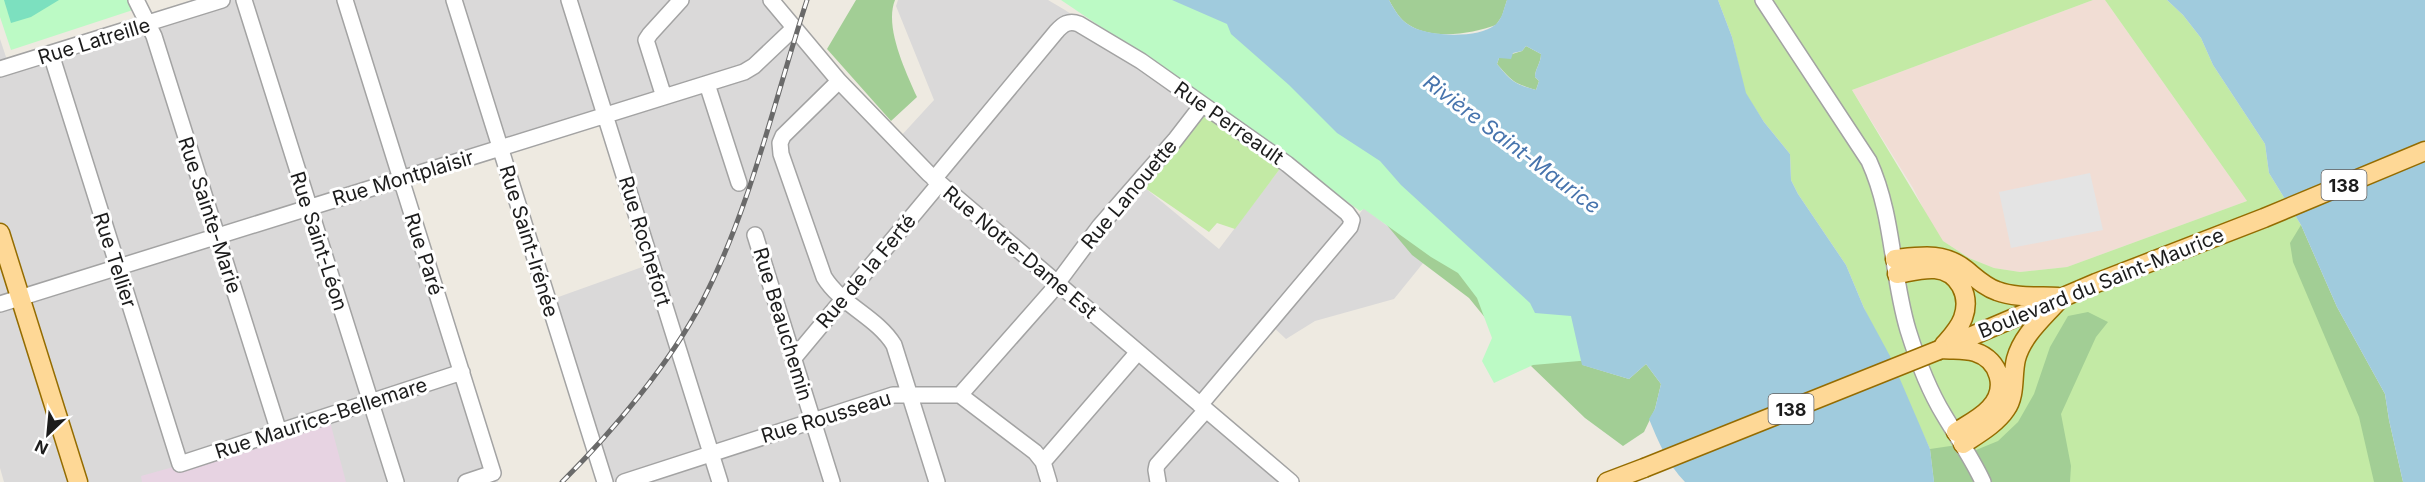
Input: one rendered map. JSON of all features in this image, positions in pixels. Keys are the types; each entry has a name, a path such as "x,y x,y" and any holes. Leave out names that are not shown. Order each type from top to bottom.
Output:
{"main road":[{"name":"Boulevard du Saint-Maurice","path":"1940,349 2425,151"},
{"path":"0,233 78,482"},
{"path":"1896,267 1924,256 1945,257 1962,266 1983,284 2000,292 2063,297"},
{"path":"1896,267 1935,269 1950,274 1961,285 1966,302 1964,317 1940,349"},
{"path":"1959,438 1996,421 2007,408 2012,395 2015,366 2020,347 2063,297"},
{"path":"1940,349 1978,353 1990,361 2000,378 1998,394 1992,407 1959,438"},
{"name":"138","path":"1607,482 1940,349"}],"street":[{"name":"Rue Sainte-Marie","path":"136,0 154,36 279,432"},
{"name":"Rue Latreille","path":"0,69 222,0"},
{"name":"Rue Saint-Léon","path":"244,0 396,482"},
{"name":"Rue Paré","path":"345,0 494,473 466,482"},
{"name":"Rue Saint-Irénée","path":"454,0 605,482"},
{"name":"Rue Rochefort","path":"569,0 720,482"},
{"path":"664,97 646,40 681,0"},
{"name":"Rue Notre-Dame Est","path":"771,0 839,81 936,181 1291,482"},
{"path":"1763,0 1869,161 1884,200 1905,321 1918,358 1940,408 1983,482"},
{"name":"Rue Perreault","path":"936,181 1056,32 1067,23 1079,24 1133,55 1298,172 1347,213 1352,220 1350,227 1203,407"},
{"name":"Rue Montplaisir","path":"0,304 707,84 752,68 793,29"},
{"name":"Rue Tellier","path":"51,54 180,464"},
{"path":"839,81 786,132 779,146 821,270 828,283 891,340 937,482"},
{"path":"707,84 738,183"},
{"name":"Rue Lanouette","path":"1056,284 1099,227 1175,140 1202,105"},
{"name":"Rue de la Ferté","path":"794,358 936,181"},
{"name":"Rue Beauchemin","path":"755,235 832,482"},
{"path":"1049,482 1043,462 1035,452 960,395 1056,284"},
{"path":"1043,462 1138,352"},
{"name":"Rue Maurice-Bellemare","path":"180,464 462,372"},
{"name":"Rue Rousseau","path":"624,482 893,395 960,395"},
{"path":"1158,482 1157,465 1203,407"}],"shaded area":[{"path":"221,0 771,0 839,81 929,174 1135,349 943,180 900,137 934,100 896,6 898,0 1048,0 1197,99 1133,178 1219,249 1282,166 1350,214 1196,402 1291,482 608,482 550,300 659,261 612,114 405,180 498,482 340,482 321,416 185,461 161,482 4,482 0,468 0,39 10,69"},
{"path":"2093,0 2105,0 2247,201 2067,267 2020,272 1994,268 1969,258 1943,241 1934,230 1913,188 1852,90"},
{"path":"2090,173 2103,230 2011,248 1999,192"},
{"path":"1364,208 1428,257 1394,299 1315,321 1286,339 1271,325"},
{"path":"329,418 346,482 142,482 141,476 281,437"}],"green space":[{"path":"0,0 137,0 139,8 11,50 0,17"},
{"path":"4,0 59,0 31,17 11,23"},
{"path":"856,0 895,0 892,11 894,36 917,97 891,121 827,49"},
{"path":"1061,0 1181,0 1228,19 1583,315 1591,360 1533,365 1494,383 1482,361 1492,338 1477,298 1458,273 1431,257 1364,209 1360,211 1206,98"},
{"path":"1389,0 1507,0 1502,16 1496,25 1464,33 1440,34 1418,30 1406,23"},
{"path":"1718,0 2093,0 1852,90 1943,241 1969,258 1994,268 2020,272 2067,267 2247,201 2105,0 2167,0 2183,15 2201,38 2213,65 2265,144 2269,173 2301,225 2403,482 1934,482 1930,449 1846,265 1798,194 1791,180 1790,154 1764,122 1745,93 1732,37"},
{"path":"1526,46 1541,54 1535,74 1539,81 1536,90 1514,81 1497,64 1499,58 1522,51"},
{"path":"1206,106 1282,166 1235,229 1217,223 1209,232 1142,186"},
{"path":"1365,199 1571,316 1583,365 1629,379 1646,364 1661,384 1655,409 1644,432 1623,446 1585,418 1500,336 1469,298 1412,255"},
{"path":"2301,225 2337,307 2385,394 2403,482 2374,482 2359,417 2293,262 2290,243"},
{"path":"2088,312 2108,322 2096,337 2061,414 2071,466 2070,482 1934,482 1930,449 1964,444 1976,450 1998,441 2018,422 2034,394 2050,347 2068,316"}],"water":[{"name":"Rivière Saint-Maurice","path":"1172,0 1389,0 1395,11 1409,25 1428,32 1452,35 1477,33 1495,25 1501,17 1507,0 1718,0 1732,37 1746,93 1764,122 1790,154 1791,180 1846,265 1864,308 1890,356 1930,449 1934,482 1685,482 1669,460 1649,419 1655,409 1661,384 1646,364 1629,379 1582,365 1571,316 1535,313 1530,303 1401,185 1380,161 1337,133 1289,85 1231,34 1227,24","holes":["1526,46 1541,54 1535,74 1539,81 1536,90 1514,81 1497,64 1499,58 1511,59 1513,53 1522,51"]},
{"path":"2167,0 2425,0 2425,482 2403,482 2385,394 2337,307 2301,225 2269,173 2265,144 2213,65 2201,38 2183,15"}],"railway":[{"path":"562,482 638,397 673,350 702,302 719,266 748,191 807,0"}]}
